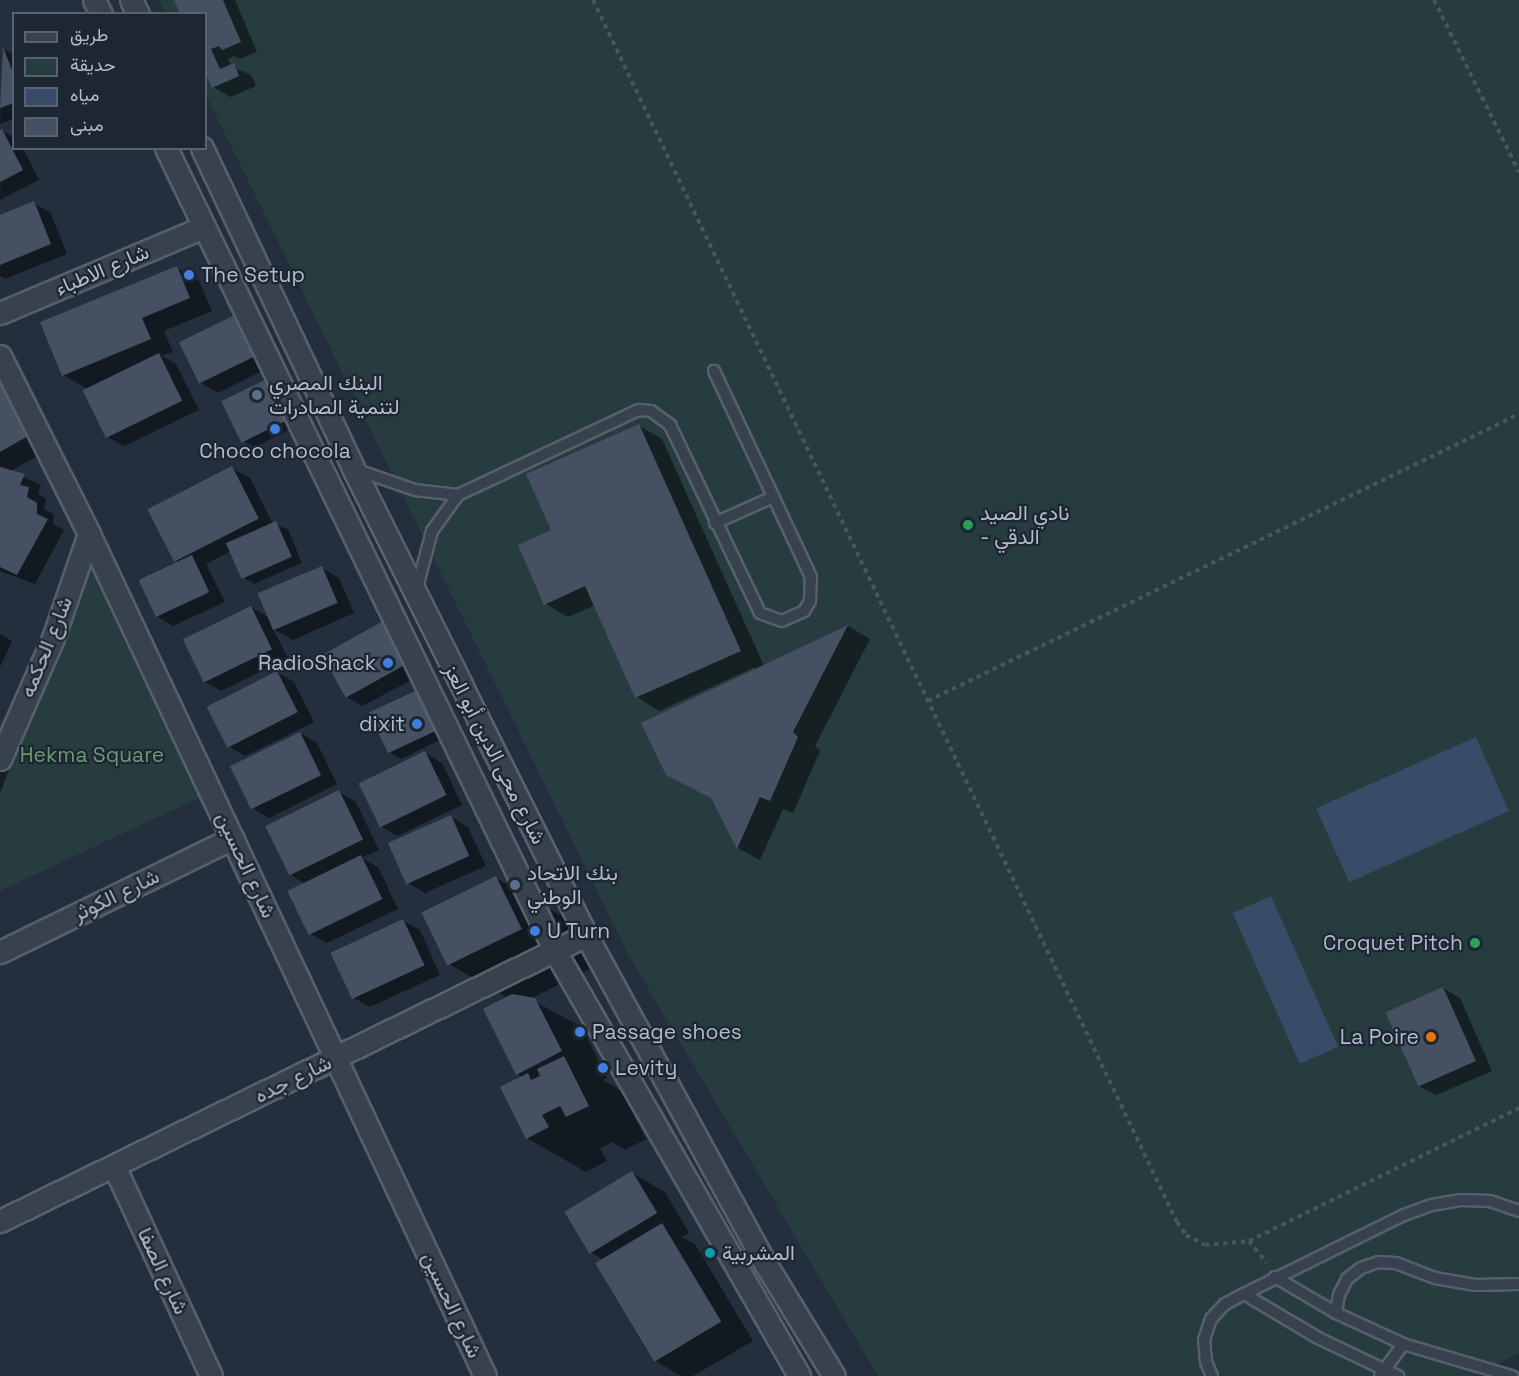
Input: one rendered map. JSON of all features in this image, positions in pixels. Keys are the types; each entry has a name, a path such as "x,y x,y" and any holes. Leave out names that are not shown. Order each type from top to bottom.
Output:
{"street":[{"name":"شارع محى الدين أبو العز","path":"167,150 555,951 799,1376"},
{"name":"شارع محى الدين أبو العز","path":"203,150 353,468 586,935 765,1263 834,1376"},
{"name":"شارع الاطباء","path":"0,313 204,226"},
{"name":"شارع الحسين","path":"0,356 89,534 338,1057 485,1376"},
{"name":"شارع الحكمه","path":"0,759 6,729 52,638 89,534"},
{"name":"شارع الكوثر","path":"0,952 233,838"},
{"name":"شارع جده","path":"0,1221 586,935"},
{"name":"شارع الصفا","path":"114,1166 211,1376"}],"lane":[{"path":"416,596 423,552 432,531 458,495 628,414 651,411 670,425 760,613 770,619 794,618 804,611 813,589 714,371"},
{"path":"353,468 393,485 458,495"},
{"path":"715,523 773,497"},
{"path":"1212,1376 1206,1362 1204,1340 1211,1319 1225,1304 1275,1277 1432,1205 1461,1200 1490,1201 1519,1211"},
{"path":"1336,1313 1339,1295 1347,1279 1361,1268 1378,1262 1396,1263 1435,1278 1475,1285 1519,1284"},
{"path":"1275,1277 1336,1313 1403,1344 1512,1376"},
{"path":"1244,1294 1382,1374 1398,1376"},
{"path":"1382,1374 1403,1344"}],"path":[{"path":"592,0 1177,1222 1186,1235 1205,1245 1249,1241 1519,1108"},
{"path":"1434,0 1519,172"},
{"path":"928,701 1519,414"},
{"path":"1249,1241 1275,1277"}],"green space":[{"name":"نادي الصيد - الدقي","path":"159,0 1519,0 1519,1353 1471,1376 878,1376 629,956 207,97 207,12 165,12"},
{"name":"Hekma Square","path":"76,530 205,795 0,891 0,760"}],"water":[{"path":"1476,737 1509,811 1349,882 1316,808"},
{"path":"1271,896 1338,1047 1300,1064 1233,913"}],"building":[{"path":"174,0 223,0 241,42 222,50 219,46 211,49 220,69 234,63 239,76 212,88 207,76 207,12 179,12"},
{"path":"3,47 12,70 12,104 0,108"},
{"path":"2,129 23,170 0,182 0,130"},
{"path":"34,201 51,244 0,265 0,215"},
{"path":"177,266 190,298 142,318 151,339 62,376 40,322"},
{"path":"241,312 261,353 199,384 179,342"},
{"path":"159,353 182,401 106,438 83,390"},
{"path":"267,379 287,420 241,443 221,401"},
{"path":"0,383 35,432 0,452"},
{"path":"639,424 741,651 635,698 585,586 544,605 518,545 551,530 526,474"},
{"path":"232,466 259,519 174,562 147,509"},
{"path":"0,467 25,474 20,485 29,487 27,497 37,503 37,514 48,519 17,575 0,567"},
{"path":"276,521 292,557 242,579 226,543"},
{"path":"192,555 209,592 156,617 139,580"},
{"path":"322,566 338,603 273,630 258,593"},
{"path":"251,606 272,649 204,682 183,639"},
{"path":"385,620 409,663 346,698 322,655"},
{"path":"848,625 793,732 798,737 770,801 760,797 737,849 711,798 666,775 641,723"},
{"path":"277,671 298,712 227,748 207,707"},
{"path":"417,690 436,731 388,753 369,712"},
{"path":"300,732 321,775 251,809 230,766"},
{"path":"425,751 446,795 380,827 358,783"},
{"path":"339,790 363,839 289,875 265,826"},
{"path":"451,815 469,856 406,884 388,843"},
{"path":"361,855 382,899 309,935 287,891"},
{"path":"496,876 522,929 447,965 421,912"},
{"path":"403,919 425,965 352,999 330,953"},
{"name":"La Poire","path":"1443,987 1476,1061 1418,1087 1385,1013"},
{"path":"512,994 535,998 562,1051 516,1075 483,1009"},
{"path":"564,1056 589,1106 566,1117 560,1106 542,1115 549,1127 526,1139 500,1087 528,1073 531,1080 540,1076 537,1069"},
{"path":"632,1171 657,1213 590,1254 564,1212"},
{"path":"662,1223 721,1322 654,1362 595,1263"}],"place":[{"name":"The Setup","path":"189,275"},
{"name":"البنك المصري لتنمية الصادرات","path":"257,395"},
{"name":"Choco chocola","path":"275,429"},
{"name":"نادي الصيد - الدقي","path":"968,525"},
{"name":"RadioShack","path":"388,663"},
{"name":"dixit","path":"417,724"},
{"name":"بنك الاتحاد الوطني","path":"515,885"},
{"name":"U Turn","path":"535,931"},
{"name":"Croquet Pitch","path":"1475,943"},
{"name":"Passage shoes","path":"580,1032"},
{"name":"La Poire","path":"1431,1037"},
{"name":"Levity","path":"603,1068"},
{"name":"المشربية","path":"710,1253"}]}
